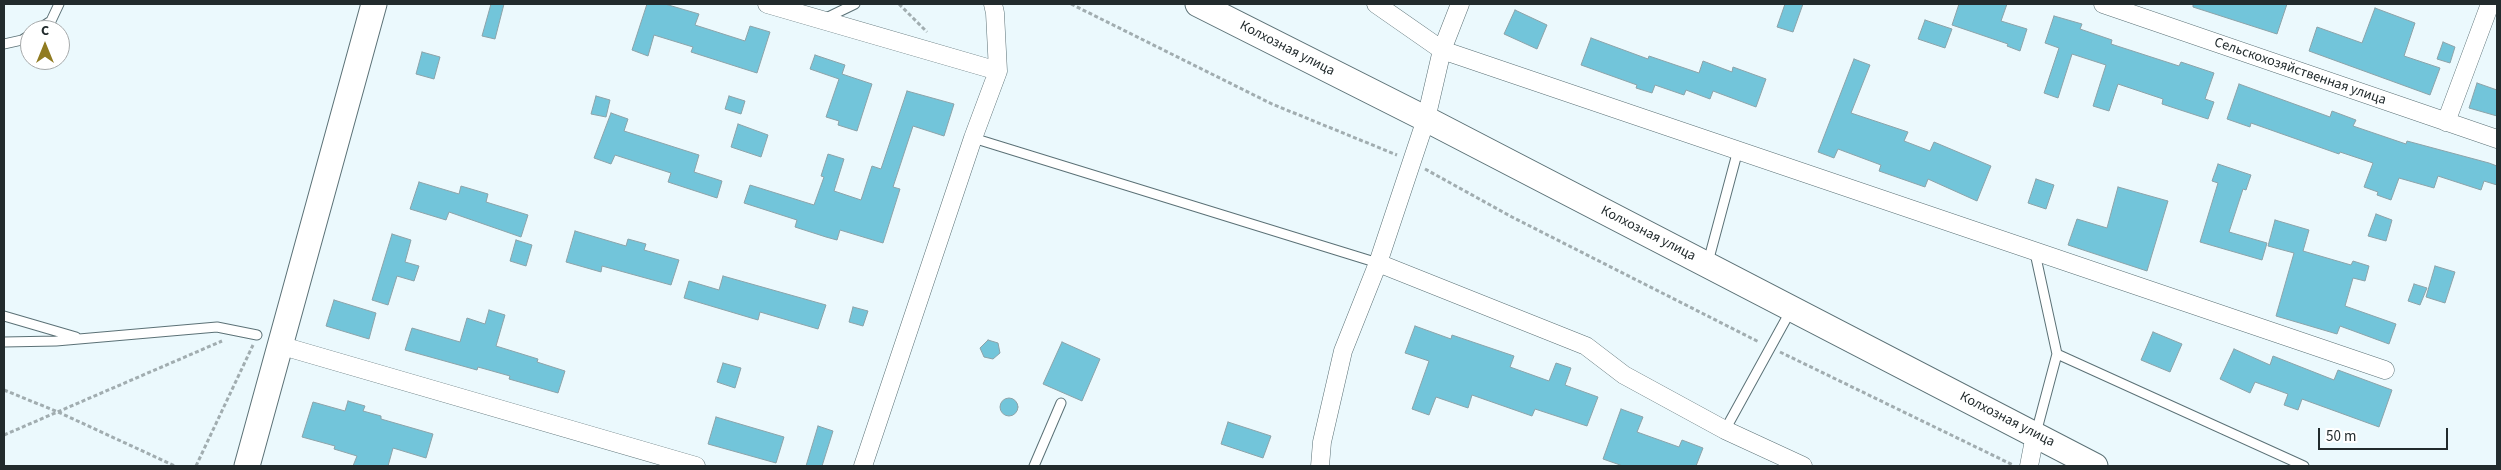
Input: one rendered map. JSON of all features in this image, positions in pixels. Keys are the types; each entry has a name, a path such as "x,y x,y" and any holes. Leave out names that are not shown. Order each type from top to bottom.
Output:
{"main road":[{"path":"247,466 268,340 374,4"},
{"name":"Колхозная улица","path":"1198,4 1426,119 2096,466"}],"street":[{"path":"767,4 998,71"},
{"path":"863,466 973,138 998,71 995,13 992,4"},
{"path":"1376,4 1442,50 2035,253 2385,370"},
{"path":"1320,466 1322,442 1343,351 1378,263 1426,119 1442,50 1460,4"},
{"name":"Сельскохозяйственная улица","path":"2103,4 2497,139"},
{"path":"2446,122 2490,4"},
{"path":"1378,263 1586,346 1624,375 1725,430 1803,466"},
{"path":"268,340 696,466"},
{"path":"2030,466 2036,435"}],"lane":[{"path":"52,20 59,4"},
{"path":"822,20 855,4"},
{"path":"4,44 20,40"},
{"path":"973,138 1378,263"},
{"path":"1707,265 1738,150"},
{"path":"2035,253 2057,354 2036,435"},
{"path":"1725,430 1792,309"},
{"path":"4,316 81,339"},
{"path":"4,342 81,339 217,327 246,331 268,340"},
{"path":"2057,354 2304,466"},
{"path":"1034,466 1061,402"}],"path":[{"path":"1071,4 1272,104 1412,161 1512,217 1771,347 2016,466"},
{"path":"4,435 246,331"},
{"path":"196,466 268,340"},
{"path":"4,390 58,412 175,466"}],"building":[{"path":"491,4 504,4 495,39 482,36"},
{"path":"647,4 665,4 699,14 695,25 745,41 750,26 770,32 757,73 691,52 693,47 654,35 648,56 632,50"},
{"path":"1785,4 1803,4 1793,32 1777,27"},
{"path":"1959,4 2007,4 2001,21 2027,29 2020,51 2007,46 2008,44 1952,25"},
{"path":"2193,4 2287,4 2277,34 2193,7"},
{"path":"2375,8 2415,23 2404,56 2440,68 2430,95 2309,51 2317,27 2362,43"},
{"path":"1515,10 1547,25 1537,49 1504,34"},
{"path":"2054,16 2082,24 2080,29 2112,40 2111,44 2179,66 2181,62 2214,73 2205,99 2214,102 2208,119 2162,104 2163,99 2118,84 2109,111 2093,106 2106,65 2072,54 2058,98 2044,93 2059,48 2045,43"},
{"path":"1925,20 1952,29 1945,48 1918,39"},
{"path":"1591,38 1648,59 1649,56 1699,73 1703,61 1732,72 1733,67 1766,79 1756,107 1713,91 1710,99 1686,90 1684,95 1655,85 1652,93 1636,88 1637,85 1581,65"},
{"path":"2443,42 2455,47 2450,63 2437,59"},
{"path":"422,52 440,57 434,79 416,74"},
{"path":"815,55 845,65 842,74 872,84 857,131 838,125 839,121 826,117 839,79 810,69"},
{"path":"1854,59 1870,65 1851,113 1908,132 1904,141 1930,151 1934,142 1991,166 1977,201 1928,179 1925,187 1879,171 1881,165 1838,149 1834,158 1818,152"},
{"path":"2477,83 2497,90 2497,116 2469,108"},
{"path":"2239,84 2330,117 2332,111 2356,120 2353,126 2406,144 2407,141 2497,166 2497,185 2484,181 2481,190 2438,176 2434,188 2399,178 2391,200 2377,195 2378,192 2364,187 2373,163 2340,152 2339,154 2251,123 2250,127 2227,119"},
{"path":"907,91 954,104 944,136 913,126 893,187 900,189 883,243 840,230 837,240 826,237 795,227 797,220 744,203 750,185 814,205 824,177 821,176 828,154 844,159 834,191 861,200 872,166 881,169"},
{"path":"596,96 610,100 606,117 591,114"},
{"path":"729,96 745,101 741,114 725,109"},
{"path":"611,113 628,119 624,131 699,155 694,172 722,181 717,198 668,182 671,173 615,155 611,164 594,158"},
{"path":"738,124 768,135 761,157 731,147"},
{"path":"2218,164 2251,175 2246,190 2243,189 2229,232 2267,243 2262,260 2200,242 2218,183 2212,181"},
{"path":"2036,179 2054,185 2046,209 2028,203"},
{"path":"419,182 459,194 461,186 488,194 486,202 528,215 521,237 449,212 446,220 410,209"},
{"path":"2118,187 2168,201 2147,271 2068,245 2077,219 2107,228"},
{"path":"2376,214 2392,220 2386,241 2368,236"},
{"path":"2275,220 2309,230 2303,251 2351,265 2353,261 2369,266 2365,281 2353,278 2345,306 2396,324 2389,344 2340,326 2337,334 2276,316 2294,253 2268,246"},
{"path":"575,231 626,246 628,239 646,244 644,250 679,260 671,285 602,266 601,272 566,262"},
{"path":"392,234 411,240 405,262 419,266 414,281 397,276 388,305 372,300"},
{"path":"516,240 532,245 526,266 510,261"},
{"path":"2435,266 2455,272 2445,303 2426,297"},
{"path":"723,276 826,305 818,329 760,312 758,320 684,298 689,281 719,290"},
{"path":"2414,284 2427,288 2420,305 2408,301"},
{"path":"334,300 376,313 369,339 326,326"},
{"path":"853,307 868,311 863,326 849,322"},
{"path":"489,310 505,315 496,346 538,359 537,362 565,371 558,393 509,379 510,376 478,367 477,370 405,350 412,328 460,342 467,318 485,324"},
{"path":"1415,326 1451,339 1452,335 1514,356 1510,367 1549,381 1556,363 1571,368 1565,385 1598,397 1587,426 1535,409 1532,416 1472,395 1468,408 1436,397 1429,415 1412,409 1429,361 1405,353"},
{"path":"2153,332 2182,344 2170,372 2141,360"},
{"path":"988,340 998,343 1000,353 993,359 984,357 980,348"},
{"path":"1062,342 1100,359 1082,401 1043,384"},
{"path":"2234,349 2270,365 2273,356 2334,380 2338,370 2392,390 2379,427 2302,399 2298,410 2284,405 2288,394 2255,382 2250,393 2220,379"},
{"path":"723,363 741,368 735,388 717,382"},
{"path":"1009,398 1015,401 1018,407 1015,413 1009,416 1003,413 1000,407 1003,401"},
{"path":"348,401 365,406 363,411 381,416 381,419 433,434 426,458 393,448 388,466 353,466 357,456 334,449 335,446 302,437 313,402 345,411"},
{"path":"1621,409 1643,417 1637,432 1679,447 1682,440 1703,448 1696,466 1623,466 1603,459"},
{"path":"716,417 784,437 776,463 708,444"},
{"path":"1228,422 1271,436 1263,458 1221,444"},
{"path":"818,426 833,431 822,466 806,466"}]}
